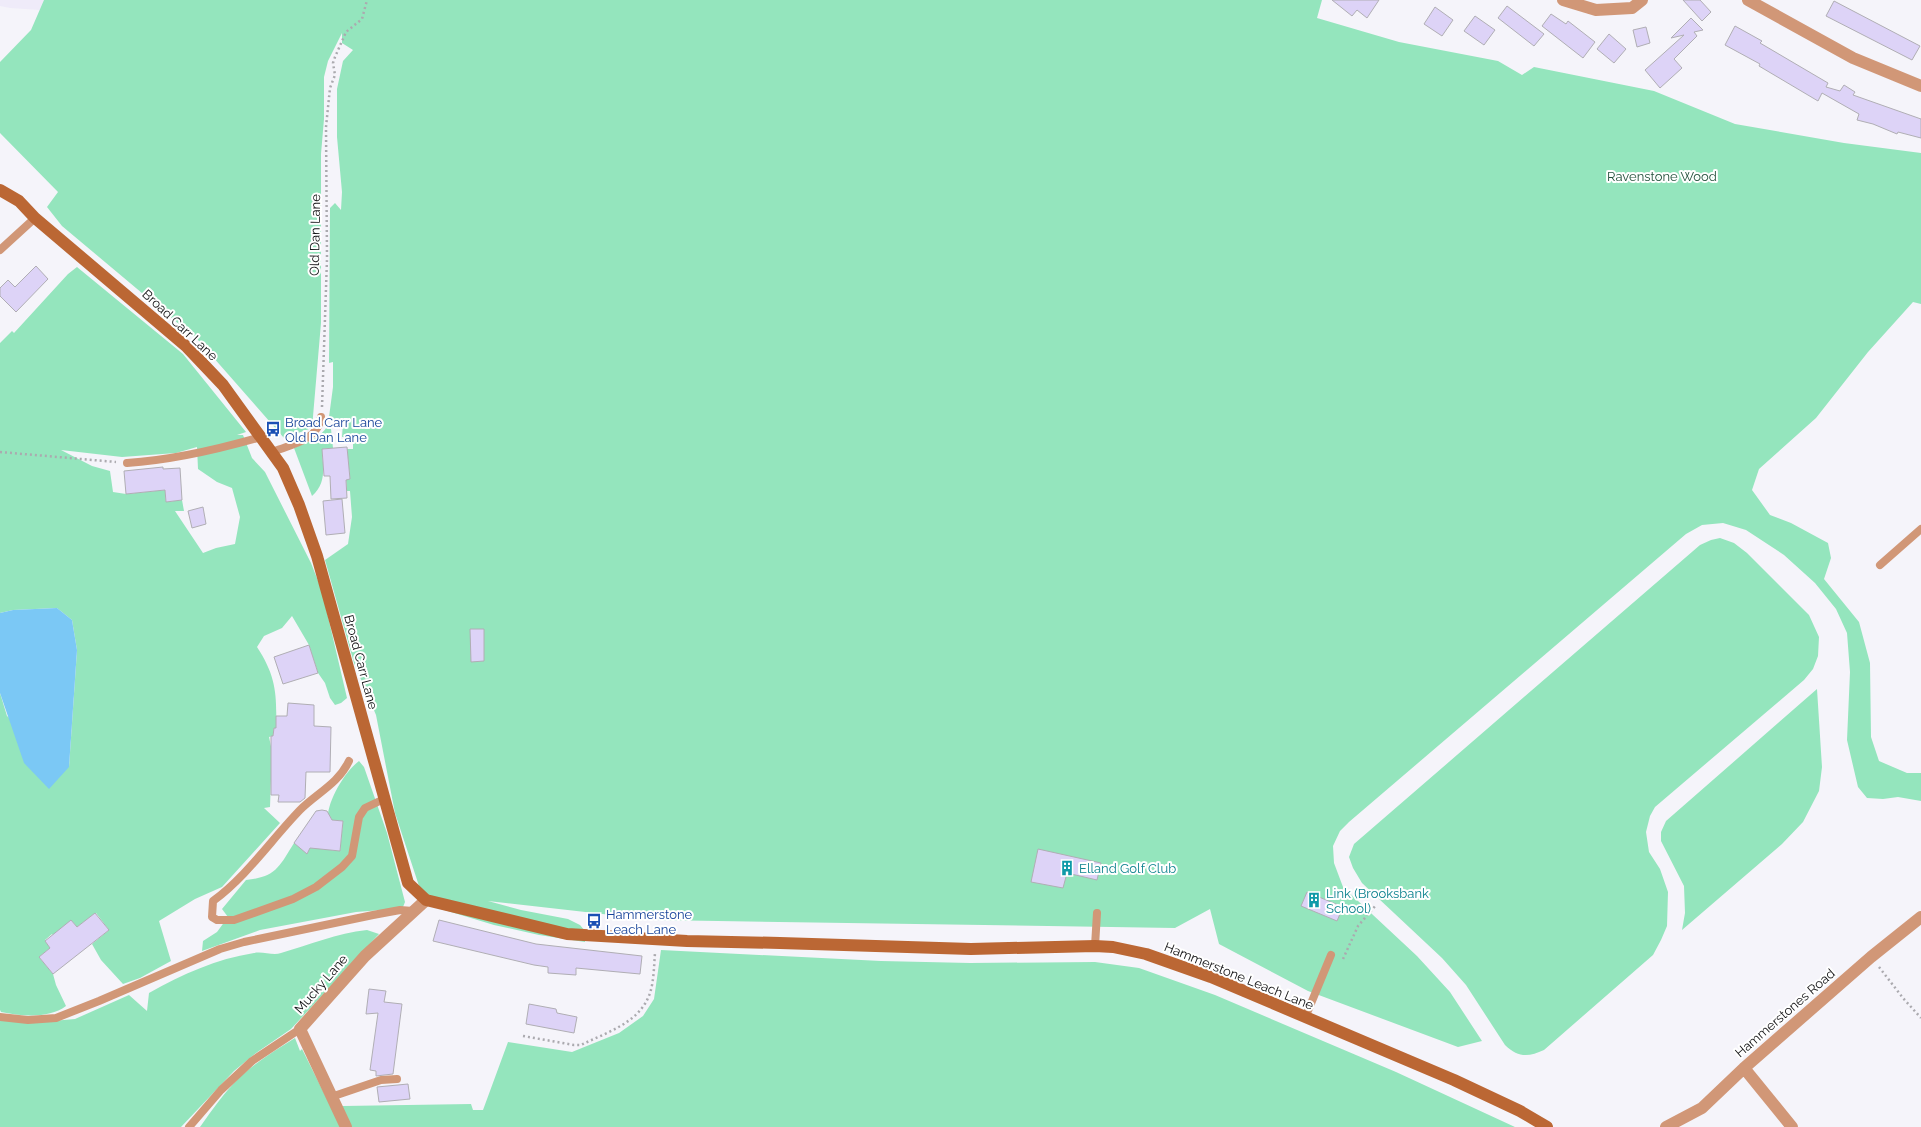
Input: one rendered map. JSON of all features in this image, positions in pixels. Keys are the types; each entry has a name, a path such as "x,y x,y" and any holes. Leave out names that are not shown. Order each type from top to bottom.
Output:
{"street":[{"path":"1563,0 1596,10 1632,8 1642,0"},
{"path":"1748,0 1853,58 1921,85"},
{"name":"Broad Carr Lane","path":"0,190 19,200 35,218 187,347 223,385 283,468 292,486 317,556 408,883 426,900 567,934 656,940 780,943"},
{"name":"Mucky Lane","path":"346,1127 300,1029 364,956 426,900"},
{"name":"Hammerstones Road","path":"1666,1127 1702,1108 1744,1068 1871,957 1921,917"},
{"name":"Hammerstone Leach Lane","path":"780,943 971,949 1095,946 1113,947 1162,959 1211,977 1454,1080 1520,1111 1547,1127"},
{"path":"1744,1068 1792,1127"}],"lane":[{"path":"0,250 35,218"},
{"path":"272,452 310,436 318,429 321,417"},
{"path":"127,463 162,461 223,448 261,437"},
{"path":"1880,565 1921,529"},
{"path":"349,761 335,782 301,810 251,865 222,895 213,902 212,917 217,920 234,920 293,899 316,887 342,867 352,856 358,817 365,808 384,799"},
{"path":"0,1017 28,1020 56,1018 220,949 244,942 400,910 413,911"},
{"path":"1095,946 1097,913"},
{"path":"1305,1018 1330,955"},
{"path":"189,1127 221,1090 252,1061 300,1029"},
{"path":"331,1097 381,1080 397,1079"}],"path":[{"name":"Old Dan Lane","path":"321,417 327,260 326,127 330,88 335,75 333,63 335,57 346,32 362,19 367,0"},
{"path":"0,452 127,463"},
{"path":"1342,960 1358,926 1376,905"},
{"path":"522,1036 581,1045 621,1027 648,999 651,991 656,940"},
{"path":"1871,957 1903,998 1921,1018"}],"shaded area":[{"path":"0,0 46,0 40,10 0,6"}],"green space":[{"name":"Elland Golf Club","path":"44,0 1322,0 1317,18 1399,42 1498,61 1522,75 1534,67 1654,91 1735,124 1844,143 1921,153 1921,304 1913,302 1868,352 1816,418 1759,469 1752,490 1770,515 1791,523 1828,543 1831,558 1824,579 1859,622 1870,663 1871,737 1879,761 1907,773 1921,773 1921,801 1898,797 1883,799 1867,798 1858,787 1847,740 1850,672 1847,633 1836,609 1815,583 1784,555 1746,530 1723,523 1702,525 1686,534 1349,822 1340,831 1333,846 1334,863 1343,887 1417,956 1450,992 1482,1041 1458,1047 1308,991 1219,944 1210,909 1175,928 656,920 488,901 521,910 568,919 580,925 585,931 585,942 539,935 494,925 441,909 421,892 395,813 376,715 354,663 325,560 348,544 352,517 350,491 347,491 346,480 350,479 347,449 353,449 353,436 342,437 343,422 329,417 333,387 333,362 329,363 330,208 335,203 341,210 342,192 337,137 337,89 343,61 353,50 342,43 342,33 328,61 324,77 324,119 321,154 321,323 312,428 284,438 198,340 62,226 47,207 58,192 0,133 0,62 31,30"},
{"path":"77,267 183,354 246,432 237,435 243,435 252,458 265,472 311,563 322,591 347,698 341,703 335,705 330,698 325,683 318,673 309,645 292,616 282,628 264,636 257,647 272,676 275,695 276,728 274,728 273,736 269,737 272,751 270,807 264,808 280,823 222,887 195,899 159,921 171,961 140,978 123,984 101,960 92,944 109,930 96,913 77,927 71,920 60,944 52,934 45,940 50,948 39,957 53,974 56,985 66,1006 43,1015 17,1015 1,1012 0,1010 0,693 7,716 69,767 77,650 72,620 57,608 13,610 0,613 0,343 12,331 14,333 68,274","holes":["197,447 198,469 217,482 232,488 240,517 235,544 216,548 203,553 175,511 184,511 182,500 166,502 165,490 126,494 113,492 110,471 92,466 61,450 122,457 176,453"]},
{"path":"328,425 331,429 333,448 322,449 322,480 317,491 312,496 294,448 309,442 318,436"},
{"path":"1720,538 1734,543 1747,553 1809,615 1819,637 1818,656 1813,669 1804,680 1655,807 1650,816 1646,832 1649,852 1660,869 1668,892 1667,926 1653,955 1544,1050 1528,1055 1519,1054 1505,1045 1466,985 1442,958 1362,883 1353,868 1349,857 1354,844 1700,545"},
{"path":"1817,689 1822,767 1819,791 1803,822 1782,844 1682,930 1685,913 1684,886 1661,841 1661,832 1666,821"},
{"path":"359,761 364,767 387,833 405,902 403,907 356,912 260,930 202,951 203,941 217,932 228,917 222,909 246,880 256,879 276,869 294,843 307,853 314,838 323,849 340,851 343,821 328,820 328,813 333,796 348,772"},
{"path":"367,930 379,934 291,1029 256,1053 234,1071 181,1127 0,1127 0,1020 30,1023 75,1019 129,995 147,1011 149,993 213,963 254,953 278,954 334,936"},
{"path":"661,950 881,961 970,963 1095,962 1139,968 1215,995 1396,1072 1515,1127 350,1127 341,1108 343,1106 471,1104 473,1110 483,1110 508,1042 572,1052 619,1033 643,1016 654,999"},
{"path":"295,1038 300,1051 302,1049 341,1127 200,1127 223,1096 239,1078 259,1061"}],"water":[{"path":"57,608 72,620 77,650 69,767 49,789 24,763 0,693 0,613 13,610"}],"building":[{"path":"1332,0 1379,0 1367,18 1357,10 1352,16"},
{"path":"1683,0 1700,0 1711,12 1702,21"},
{"path":"1834,1 1920,46 1912,60 1826,16"},
{"path":"1507,6 1544,34 1534,46 1498,18"},
{"path":"1435,7 1453,20 1442,36 1424,24"},
{"path":"1551,14 1566,24 1568,21 1595,42 1583,58 1542,26"},
{"path":"1475,16 1495,30 1484,45 1464,31"},
{"path":"1691,18 1703,30 1694,32 1697,36 1674,59 1682,68 1660,88 1645,70 1684,35 1671,38"},
{"path":"1735,26 1762,41 1760,43 1828,83 1826,87 1840,91 1844,85 1855,92 1853,95 1921,119 1921,138 1898,132 1897,134 1873,124 1857,120 1859,114 1822,93 1818,101 1759,66 1760,64 1725,45"},
{"path":"1646,27 1650,43 1637,47 1633,30"},
{"path":"1609,34 1626,49 1614,63 1597,49"},
{"path":"36,266 48,279 16,312 0,296 0,288 8,280 15,287"},
{"path":"347,447 350,479 346,480 347,498 331,499 330,476 324,476 322,449"},
{"path":"163,467 163,469 180,468 182,500 166,502 165,490 126,494 124,471"},
{"path":"342,499 345,533 326,535 323,501"},
{"path":"203,507 206,524 192,528 188,511"},
{"path":"470,629 484,629 484,661 471,662"},
{"path":"309,645 318,673 283,684 274,657"},
{"path":"288,703 314,705 314,726 331,727 330,772 306,772 305,798 300,802 278,802 279,795 271,795 271,736 273,736 274,728 276,728 276,716 287,716"},
{"path":"316,811 327,811 332,820 343,821 340,851 310,848 307,854 294,843"},
{"name":"Elland Golf Club","path":"1038,849 1101,863 1097,880 1067,873 1063,888 1031,882"},
{"name":"Link (Brooksbank School)","path":"1307,892 1343,907 1337,921 1301,906"},
{"path":"95,913 109,930 53,974 39,957 50,948 45,941 71,920 77,927"},
{"path":"439,920 536,944 642,956 640,974 576,968 576,975 548,973 548,967 433,941"},
{"path":"369,989 386,991 384,1002 402,1004 393,1074 376,1076 376,1071 370,1070 378,1013 366,1014"},
{"path":"529,1004 556,1009 557,1013 577,1017 574,1033 526,1024"},
{"path":"408,1084 410,1099 379,1102 377,1087"}],"place":[{"name":"Broad Carr Lane Old Dan Lane","path":"273,429"},
{"name":"Elland Golf Club","path":"1067,868"},
{"name":"Link (Brooksbank School)","path":"1314,900"},
{"name":"Hammerstone Leach Lane","path":"594,921"}],"park label":[{"name":"Ravenstone Wood","path":"1662,176"}]}
